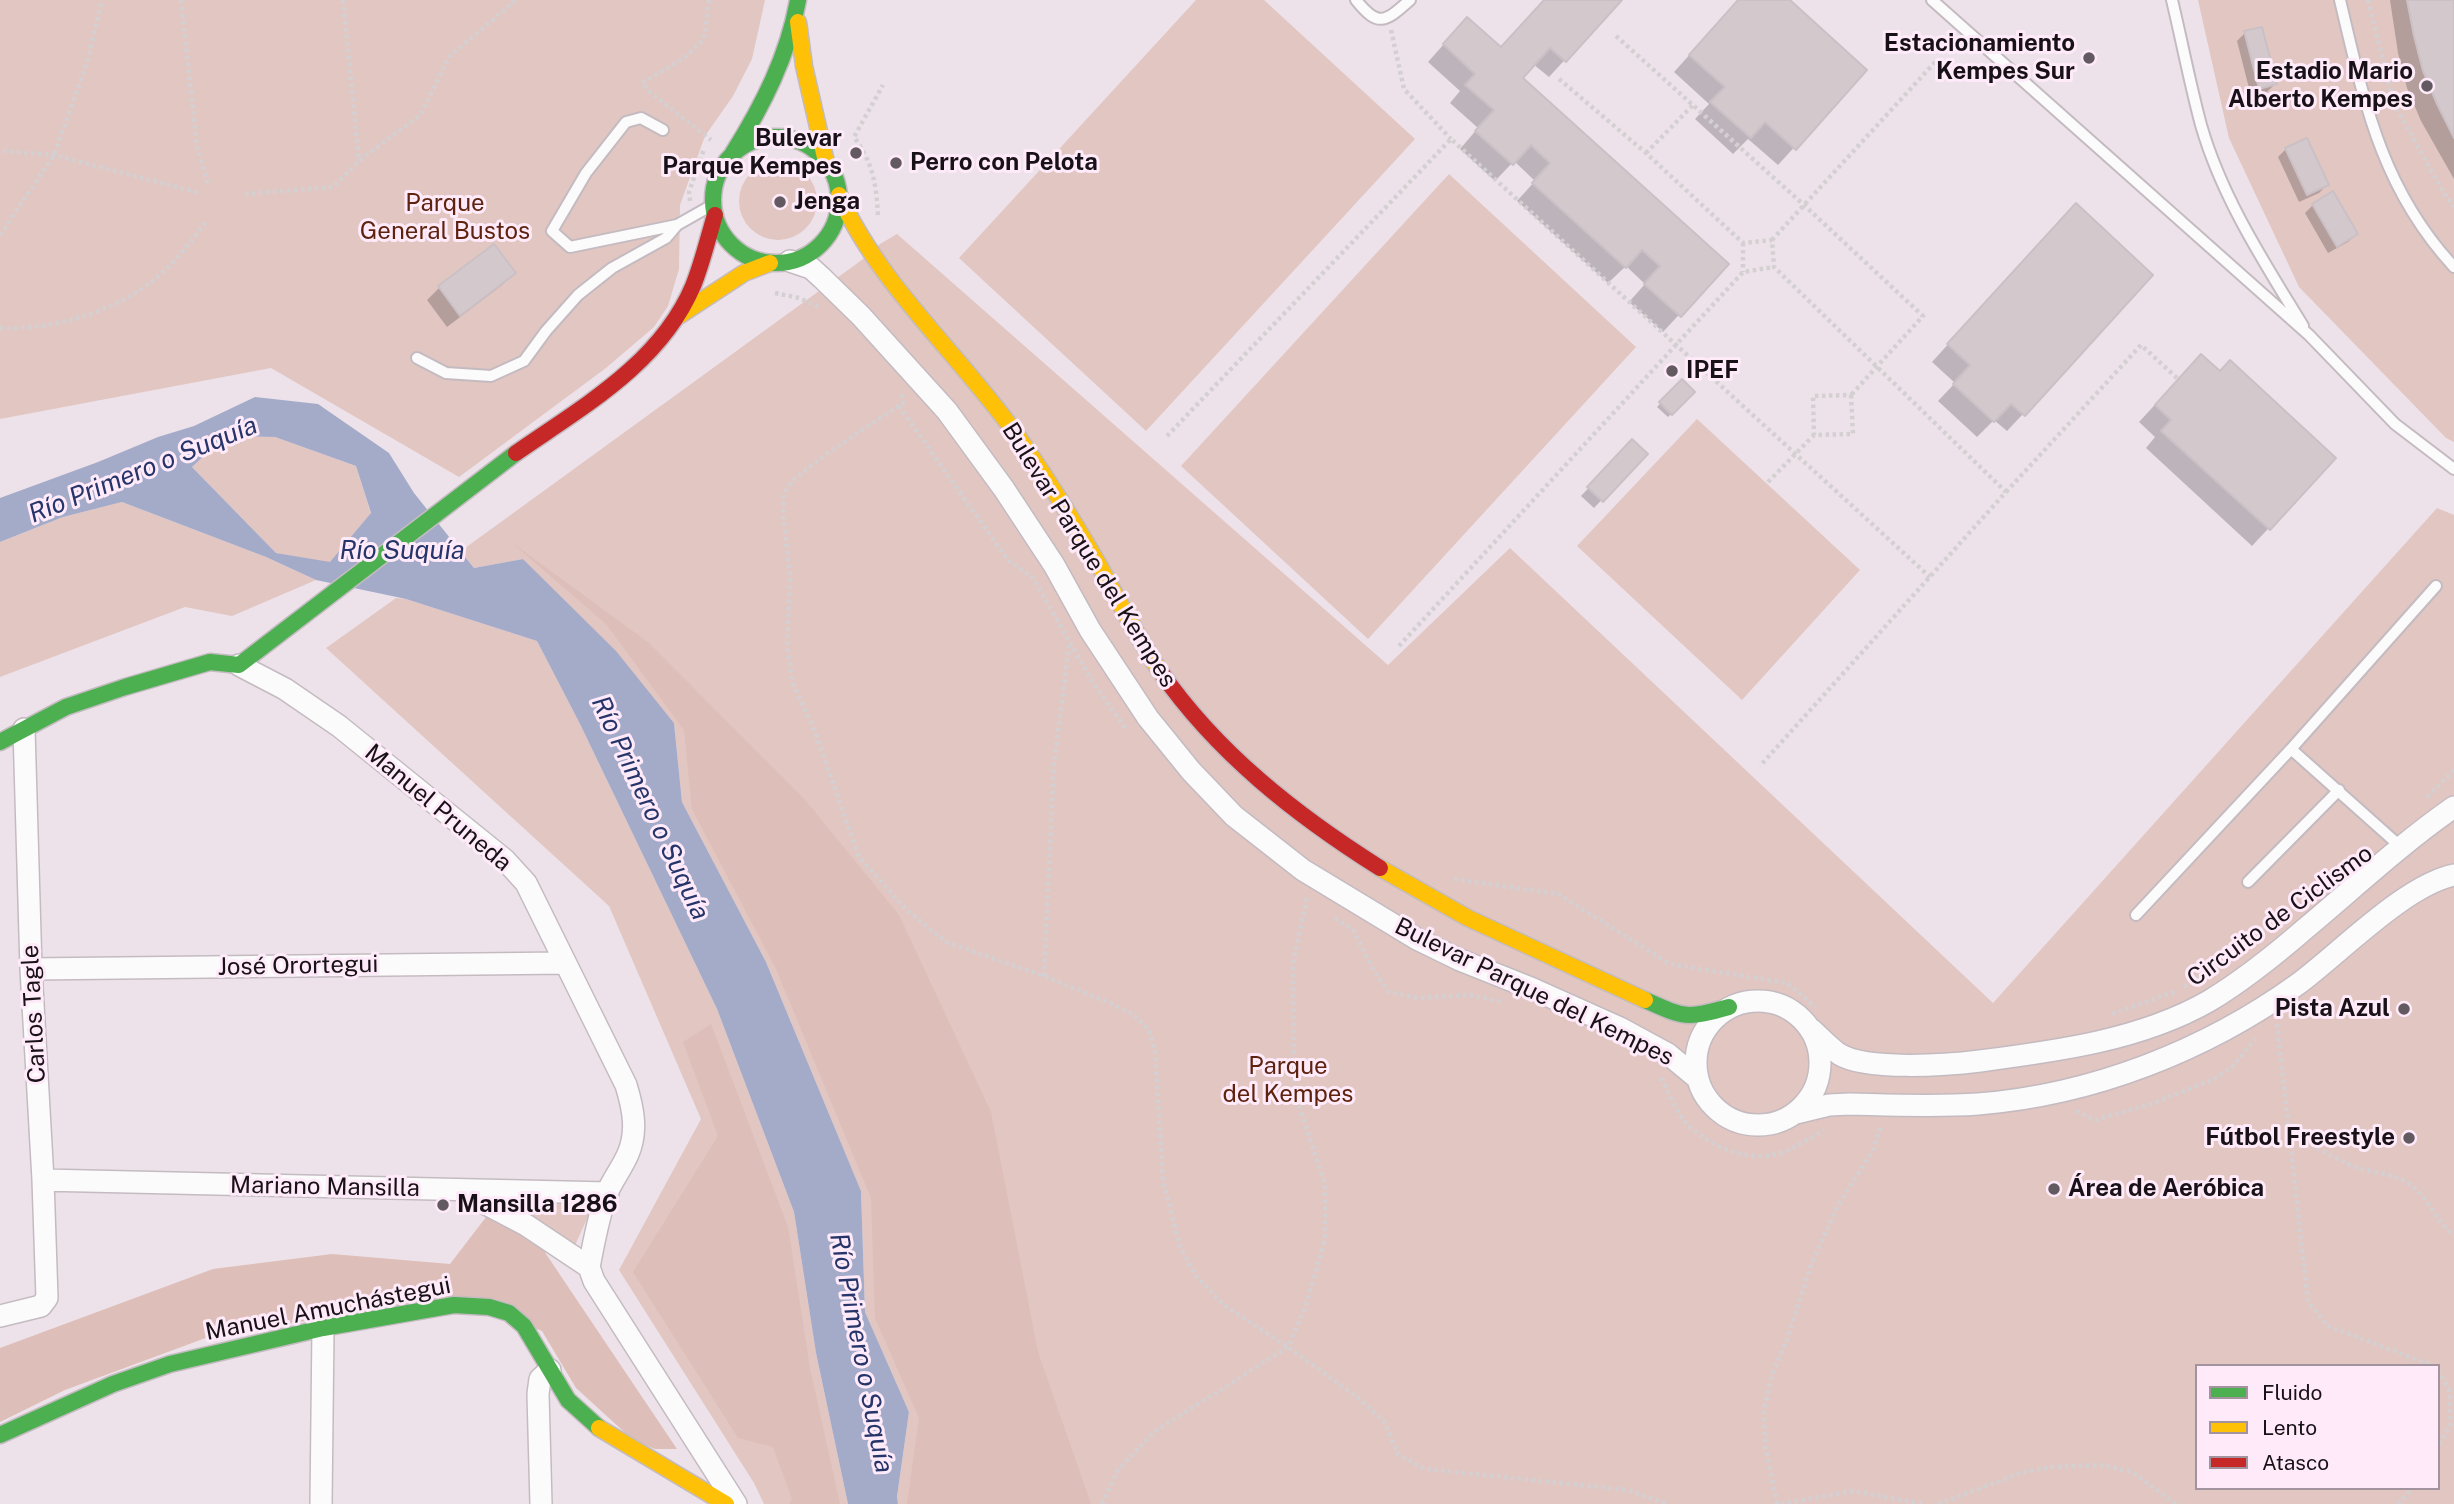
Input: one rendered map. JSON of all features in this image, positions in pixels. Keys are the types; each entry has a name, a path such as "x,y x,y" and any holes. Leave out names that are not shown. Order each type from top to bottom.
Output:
{"street":[{"path":"0,741 66,707 137,683 210,662 239,665 503,462 607,389 655,347 677,317 693,286 714,209 715,183 772,87 797,6"},
{"path":"677,317 735,278 811,253 827,238 837,215 839,195 826,162 804,66 797,6"},
{"path":"733,155 760,139 781,138 801,143 819,154 826,162"},
{"name":"Bulevar Parque del Kempes","path":"839,195 851,224 870,254 1016,434 1070,516 1138,637 1167,681 1201,723 1263,784 1338,844 1394,878 1525,947 1679,1014 1696,1016 1729,1007"},
{"path":"714,209 722,232 735,248 751,258 780,262"},
{"name":"Bulevar Parque del Kempes","path":"780,262 811,268 861,316 947,411 1004,489 1054,565 1116,671 1148,718 1191,771 1234,816 1303,870 1417,939 1620,1028 1668,1054 1697,1078"},
{"name":"Manuel Pruneda","path":"239,665 285,689 339,726 505,860 526,883 626,1085 632,1106 634,1128 629,1152 608,1193 596,1229 589,1267"},
{"name":"Carlos Tagle","path":"0,1316 41,1306 47,1298 31,969 23,729"},
{"path":"1818,1022 1821,1065 1818,1083 1810,1100 1796,1113 1778,1123 1758,1126 1737,1122 1719,1112 1705,1097 1697,1078 1696,1057 1701,1037 1713,1020 1729,1007 1746,1001 1765,1000 1818,1022 1840,1054 1864,1063 1955,1064 2094,1043 2141,1029 2200,1006 2240,981 2401,847 2454,807"},
{"path":"1796,1113 1829,1105 1978,1104 2025,1098 2084,1086 2132,1070 2189,1048 2266,1007 2324,965 2404,899 2433,882 2454,876"},
{"name":"José Orortegui","path":"31,969 565,962"},
{"name":"Mariano Mansilla","path":"43,1180 608,1193"},
{"path":"460,1190 526,1225 589,1267 594,1281 736,1504"},
{"name":"Manuel Amuchástegui","path":"0,1435 113,1384 170,1364 323,1328 454,1305 489,1307 509,1313 524,1326 568,1400 597,1427 726,1504"},
{"path":"321,1504 323,1328"},
{"path":"541,1504 538,1394 540,1379 550,1370"}],"lane":[{"path":"1356,0 1376,19 1389,18 1410,0"},
{"path":"1932,0 2309,335 2395,424 2454,469"},
{"path":"2172,0 2202,127 2217,167 2251,242 2309,335"},
{"path":"2340,0 2365,107 2388,168 2422,228 2454,267"},
{"path":"663,130 641,118 626,122 586,173 552,230 570,247 677,225 714,209"},
{"path":"417,358 446,373 491,376 524,361 578,295 612,268 666,238 677,225"},
{"path":"2136,915 2291,749 2436,586"},
{"path":"2291,749 2401,847"},
{"path":"2248,883 2339,790"}],"path":[{"path":"0,235 54,155 88,63 102,0"},
{"path":"181,0 197,146 208,184"},
{"path":"343,0 359,161"},
{"path":"245,194 333,187 359,161 421,114 449,57 516,0"},
{"path":"709,0 704,39 684,60 642,83 715,143"},
{"path":"2368,0 2394,104 2454,207"},
{"path":"1389,18 1404,89 1451,139 1930,577"},
{"path":"1616,36 1923,316 1851,395 1812,396 1814,435 1768,482"},
{"path":"1743,243 1772,240 1937,60"},
{"path":"1559,79 1646,153 1743,243 1743,272"},
{"path":"878,217 876,189 868,157 854,137 883,85"},
{"path":"1646,153 1693,105"},
{"path":"1167,436 1451,139"},
{"path":"4,152 54,155 200,193"},
{"path":"0,328 19,329 62,321 115,305 149,285 206,222"},
{"path":"1772,240 1774,267 2006,492"},
{"path":"1399,646 1743,272 1774,267"},
{"path":"770,292 799,298 827,313"},
{"path":"1760,766 2141,345 2178,379"},
{"path":"901,390 903,403 826,454 792,481 784,494 789,577 787,647 793,684 814,729 859,857 907,910 946,942 1044,976 1133,1014 1149,1030 1155,1051 1163,1181 1180,1247 1196,1276 1224,1305 1356,1396 1384,1421 1398,1454 1425,1469 1628,1490 1668,1504"},
{"path":"1814,435 1853,434 1851,395"},
{"path":"1044,976 1054,764 1069,644"},
{"path":"2419,805 2454,769"},
{"path":"1452,879 1558,894 1670,964 1787,984 1818,1022"},
{"path":"1102,1504 1118,1470 1154,1433 1288,1347 1305,1308 1325,1240 1325,1185 1294,1090 1293,963 1307,897"},
{"name":"Circuito de Ciclismo","path":"2105,1016 2181,989 2300,902"},
{"path":"2276,1023 2308,1302 2328,1326 2429,1364"},
{"path":"1652,1070 1661,1077 1688,1126 1712,1143 1726,1149 1764,1156 1778,1154 1824,1130 1837,1127"},
{"path":"1871,1126 1881,1125 1872,1152 1857,1172 1831,1218 1811,1265 1788,1337 1772,1375 1764,1409 1765,1444 1779,1504 1853,1491 1923,1504"},
{"path":"2288,1131 2322,1152 2353,1166 2396,1176 2410,1184 2437,1220 2454,1235"},
{"path":"2440,1373 2449,1388 2452,1422 2440,1443"},
{"path":"1938,1504 2024,1472 2052,1467 2102,1465 2132,1472 2176,1504"},
{"path":"2398,1504 2412,1490"}],"green space":[{"name":"Parque General Bustos","path":"0,0 765,0 752,59 733,96 705,136 680,205 679,269 668,306 654,327 606,368 459,477 271,368 0,419"},
{"path":"1196,0 1264,0 1415,139 1146,431 959,258"},
{"path":"2198,0 2454,0 2454,442 2446,438 2299,287 2229,138"},
{"path":"778,162 793,165 806,173 814,186 817,201 814,216 806,229 793,237 778,240 763,237 750,229 742,216 739,201 742,186 750,173 763,165"},
{"path":"1449,174 1636,347 1368,639 1181,466"},
{"name":"Parque del Kempes","path":"897,234 1388,665 1510,548 1993,1003 2437,508 2454,515 2454,1504 898,1504 909,1412 865,1312 861,1191 766,962 682,802 674,723 615,651 523,559 474,568 461,551"},
{"path":"1697,419 1860,570 1742,700 1577,546"},
{"path":"225,436 275,437 356,466 371,514 330,563 276,553 192,467"},
{"path":"122,502 266,557 316,580 232,616 185,607 0,677 0,542 63,517"},
{"path":"396,598 537,641 580,724 717,1009 794,1212 816,1353 848,1504 764,1504 754,1483 619,1270 701,1119 609,906 326,648"},
{"path":"487,1197 595,1201 572,1252"}],"shaded area":[{"path":"511,542 649,643 807,802 899,915 991,1112 1038,1352 1091,1504 907,1504 919,1418 875,1318 871,1198 776,969 692,809 684,730 606,624"},
{"path":"711,1024 788,1227 810,1368 840,1504 789,1504 792,1499 773,1447 738,1438 633,1272 718,1136 683,1042"},
{"path":"493,1208 538,1242 677,1449 655,1449 633,1440 576,1388 542,1331 458,1297 211,1336 65,1390 0,1422 0,1348 213,1269 332,1254 450,1264"}],"water":[{"name":"Río Suquía","path":"255,397 318,404 389,453 414,493 474,568 523,559 616,651 674,723 682,802 766,962 861,1191 865,1312 909,1412 898,1504 848,1504 816,1353 794,1212 717,1009 580,724 537,641 406,599 316,580 266,557 122,502 63,517 0,542 0,498 158,437 194,426","holes":["225,436 275,437 356,466 371,513 330,562 276,553 192,467"]}],"building":[{"path":"1544,0 1622,0 1566,62 1550,48 1523,78 1729,264 1681,317 1644,284 1660,266 1642,250 1626,268 1532,183 1550,163 1531,145 1513,165 1475,131 1494,110 1465,85 1475,74 1443,44 1467,17 1501,47"},
{"path":"1738,0 1790,0 1867,70 1796,150 1765,122 1751,138 1710,102 1725,87 1689,55"},
{"path":"2407,0 2454,0 2454,138 2423,71"},
{"path":"2262,27 2277,84 2259,89 2244,31"},
{"path":"2307,138 2329,185 2307,195 2285,148"},
{"path":"2333,191 2358,234 2337,247 2312,204"},
{"path":"2076,203 2153,275 2025,416 2011,404 1994,422 1953,384 1970,365 1947,344"},
{"path":"494,244 516,273 460,316 438,286"},
{"path":"2201,354 2220,371 2230,360 2336,458 2270,530 2161,431 2171,420 2155,405"},
{"path":"1682,379 1695,392 1672,415 1659,402"},
{"path":"1632,439 1648,454 1603,502 1587,487"}],"traffic: fast":[{"path":"733,153 773,80 788,41 798,0"},
{"path":"776,137 800,142 820,156 834,176 839,200 834,224 820,244 800,258 776,263 752,258 732,244 718,224 713,200 718,176 732,156 752,142 776,137"},
{"path":"0,742 66,707 125,687 210,662 239,665 516,453"},
{"path":"1645,1000 1686,1015 1703,1014 1729,1007"},
{"path":"0,1435 113,1384 170,1364 323,1328 454,1305 489,1307 509,1313 524,1326 568,1400 599,1428"}],"traffic: slow":[{"path":"798,22 804,66 826,162"},
{"path":"839,195 856,228 898,290 994,404 1058,496 1160,671"},
{"path":"680,315 744,273 770,263"},
{"path":"1380,868 1468,918 1645,1000"},
{"path":"599,1428 726,1504"}],"traffic: jam":[{"path":"516,453 617,382 661,339 679,314 693,286 715,215"},
{"path":"1160,671 1207,729 1260,780 1318,826 1380,868"}],"place":[{"name":"Estacionamiento Kempes Sur","path":"2089,58"},
{"name":"Estadio Mario Alberto Kempes","path":"2427,86"},
{"name":"Bulevar Parque Kempes","path":"856,153"},
{"name":"Perro con Pelota","path":"896,163"},
{"name":"Jenga","path":"780,202"},
{"name":"IPEF","path":"1672,371"},
{"name":"Pista Azul","path":"2404,1009"},
{"name":"Fútbol Freestyle","path":"2409,1138"},
{"name":"Área de Aeróbica","path":"2054,1189"},
{"name":"Mansilla 1286","path":"443,1205"}],"water label":[{"name":"Río Primero o Suquía","path":"143,470"},
{"name":"Río Primero o Suquía","path":"650,808"},
{"name":"Río Primero o Suquía","path":"861,1353"}]}
